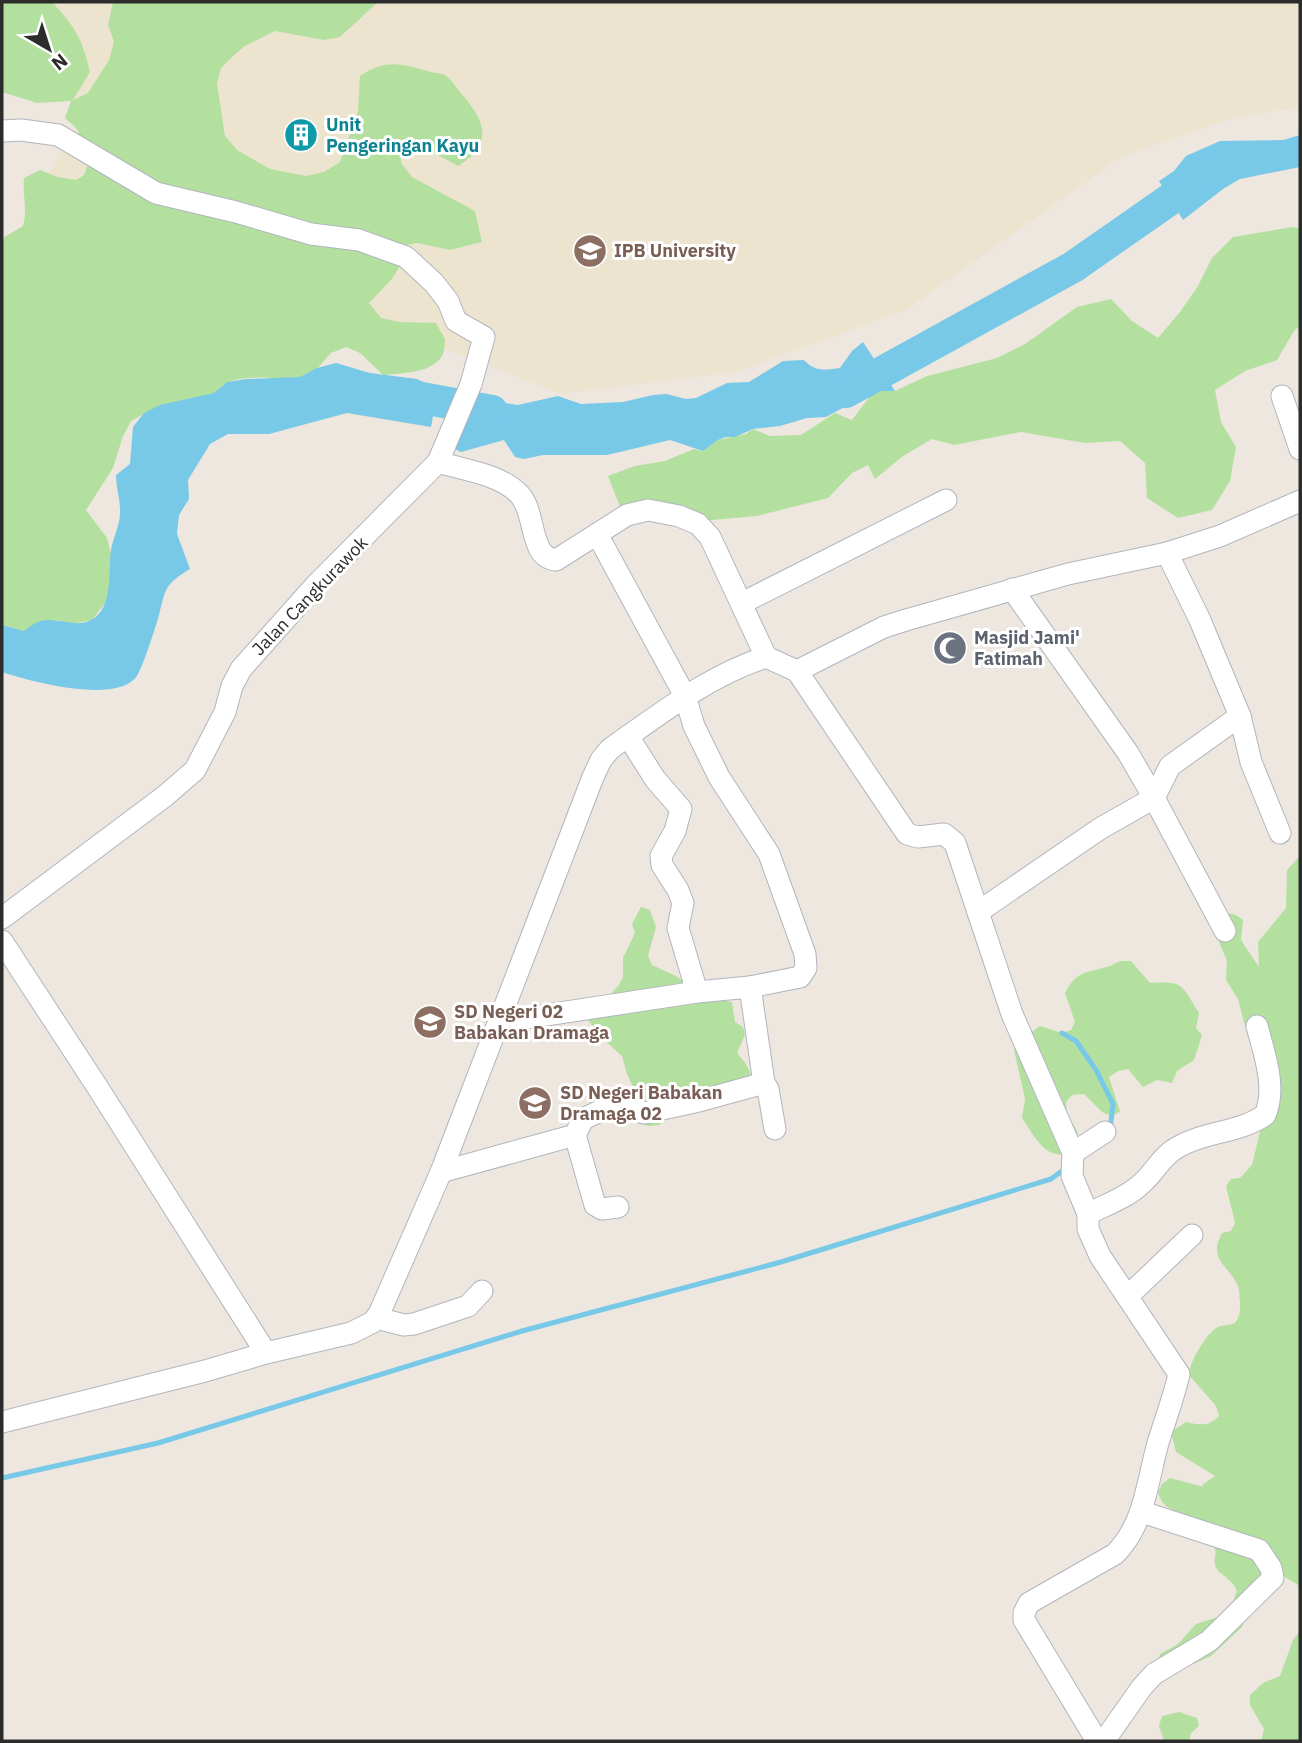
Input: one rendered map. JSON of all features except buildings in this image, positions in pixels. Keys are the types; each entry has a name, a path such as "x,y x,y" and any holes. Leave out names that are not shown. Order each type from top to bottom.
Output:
{"street":[{"path":"2,131 21,130 58,135 156,193 311,234 359,240 406,257 435,283 448,300 456,321 484,337 471,384 442,455 499,481 519,494 529,510 540,552 548,559 556,560 627,514 648,510 679,516 698,524 710,537 766,657 797,671 907,834 918,838 944,834 955,843 1012,1014 1073,1162 1077,1192 1088,1214 1088,1229 1100,1256 1179,1374 1142,1512 1125,1544 1115,1554 1029,1603 1024,1613 1024,1620 1097,1741"},
{"path":"1282,396 1300,449"},
{"name":"Jalan Cangkurawok","path":"2,918 165,796 195,770 221,721 232,686 241,669 314,587 442,455"},
{"path":"742,603 946,500"},
{"path":"797,671 884,627 1068,574 1167,553 1220,536 1300,501"},
{"path":"501,1022 697,992 750,987 800,977 806,968 805,954 769,854 719,777 694,726 685,696 597,534"},
{"path":"1167,553 1199,618 1240,716 1251,762 1280,832"},
{"path":"1012,589 1128,752 1224,931"},
{"path":"2,1422 351,1333 364,1328 376,1318 441,1172 601,760 610,749 685,696 735,669 766,657"},
{"path":"978,912 1101,828 1154,798 1170,766 1240,716"},
{"path":"628,736 655,779 681,809 675,831 662,856 662,865 683,903 678,928 697,992"},
{"path":"2,941 99,1088 266,1353"},
{"path":"750,987 764,1083 768,1089 775,1129"},
{"path":"1088,1214 1139,1186 1158,1163 1178,1147 1204,1136 1245,1126 1265,1115 1270,1097 1257,1026"},
{"path":"618,1207 602,1209 595,1205 575,1135 583,1119 600,1111 628,1108 644,1113 764,1083"},
{"path":"1073,1162 1105,1132"},
{"path":"441,1172 575,1135"},
{"path":"1128,1296 1192,1235"},
{"path":"376,1318 404,1325 414,1324 468,1306 482,1291"},
{"path":"1104,1741 1154,1674 1209,1641 1273,1578 1271,1568 1259,1550 1142,1512"}],"shaded area":[{"name":"IPB University","path":"2,2 1300,2 1300,107 1233,118 1121,157 906,310 736,372 561,394 39,192 89,102 2,71"}],"green space":[{"path":"2,2 52,2 67,19 81,42 90,72 73,100 88,93 109,60 114,42 108,25 113,2 378,2 340,37 324,40 275,31 245,46 233,56 221,68 217,83 225,136 237,150 270,169 306,176 324,172 340,162 358,111 360,76 369,70 394,64 448,77 469,102 482,131 477,149 458,166 414,142 400,147 401,163 412,177 475,211 482,242 450,250 417,243 402,246 406,257 391,280 369,303 381,318 400,322 436,323 445,339 443,354 437,362 415,372 383,375 360,353 346,347 331,353 306,381 267,378 236,380 221,387 206,407 160,405 131,421 123,436 113,468 86,510 107,538 119,585 92,620 73,624 56,620 24,631 2,625 2,240 23,226 24,178 40,170 76,180 84,175 90,158 77,129 65,118 71,101 37,103 2,92"},
{"path":"1300,228 1300,326 1294,331 1277,360 1245,371 1215,390 1221,422 1236,447 1230,481 1212,510 1178,518 1147,498 1145,463 1120,441 1085,443 1021,432 954,445 932,439 903,456 875,479 868,465 852,473 828,498 757,516 679,523 658,509 620,507 608,476 635,466 665,461 694,449 703,451 718,440 746,434 753,429 770,436 801,435 835,413 852,420 874,391 895,391 927,376 997,358 1025,344 1077,307 1111,299 1132,321 1158,338 1198,286 1212,258 1233,237"},
{"path":"1300,856 1300,1586 1283,1576 1253,1598 1242,1627 1211,1656 1191,1665 1168,1669 1158,1664 1160,1654 1178,1644 1196,1624 1215,1618 1230,1609 1237,1591 1217,1570 1216,1552 1212,1543 1194,1533 1187,1515 1165,1505 1158,1492 1162,1484 1170,1478 1204,1487 1202,1485 1215,1476 1176,1452 1171,1432 1186,1422 1204,1424 1219,1416 1216,1406 1189,1375 1192,1363 1208,1335 1218,1327 1235,1323 1239,1316 1238,1286 1218,1256 1218,1242 1222,1233 1231,1231 1235,1223 1226,1186 1231,1179 1240,1178 1252,1165 1270,1090 1266,1061 1248,1037 1238,999 1226,980 1227,961 1211,923 1227,914 1243,920 1241,940 1259,967 1258,942 1286,908 1287,870"},
{"path":"641,907 650,910 656,927 648,956 652,965 676,976 704,996 732,1002 735,1022 743,1027 745,1035 737,1053 748,1068 751,1080 750,1085 675,1112 659,1125 648,1126 638,1123 632,1115 637,1095 622,1056 600,1036 588,1020 623,977 623,958 635,933 632,924"},
{"path":"1120,961 1131,961 1150,983 1176,984 1185,991 1199,1013 1196,1028 1202,1035 1194,1060 1177,1071 1172,1083 1157,1080 1143,1087 1128,1069 1109,1077 1120,1112 1111,1116 1102,1112 1084,1094 1072,1095 1066,1102 1068,1116 1077,1132 1077,1141 1070,1151 1054,1154 1041,1145 1022,1118 1025,1099 1014,1050 1018,1042 1040,1026 1062,1033 1071,1030 1075,1022 1065,993 1070,984 1082,974"},
{"path":"1300,1631 1300,1741 1261,1741 1264,1729 1250,1705 1250,1695 1263,1683 1280,1676 1293,1640"},
{"path":"1179,1712 1197,1718 1199,1726 1191,1733 1189,1741 1164,1741 1159,1726 1162,1716"}],"water":[{"path":"1300,135 1300,167 1240,179 1183,220 1159,181 1174,171 1186,156 1220,141 1283,140"},
{"path":"863,342 895,391 874,391 826,417 807,418 726,437 703,451 670,440 607,455 543,455 524,459 515,457 504,440 461,452 449,446 470,398 518,405 558,396 581,404 623,402 666,394 686,399 696,398 727,383 749,382 783,361 804,360 812,367 820,369 840,368 852,351"},
{"path":"336,363 370,373 417,379 438,389 431,427 347,413 269,434 228,434 210,444 188,480 189,499 179,515 177,534 190,569 167,588 137,676 127,685 93,690 51,685 2,672 2,625 24,631 44,620 85,622 91,620 103,607 107,598 111,550 120,518 116,475 130,464 133,427 144,413 160,405 214,393 227,382 300,377 317,368"}],"waterway":[{"path":"846,392 1073,267 1205,175"},
{"path":"395,393 492,411"},
{"path":"1062,1033 1076,1041 1096,1070 1113,1104 1110,1130"},
{"path":"2,1478 158,1443 522,1331 781,1262 1051,1179 1066,1168"}],"place":[{"name":"Unit Pengeringan Kayu","path":"301,135"},
{"name":"IPB University","path":"590,251"},
{"name":"Masjid Jami' Fatimah","path":"950,648"},
{"name":"SD Negeri 02 Babakan Dramaga","path":"430,1022"},
{"name":"SD Negeri Babakan Dramaga 02","path":"535,1103"}]}
